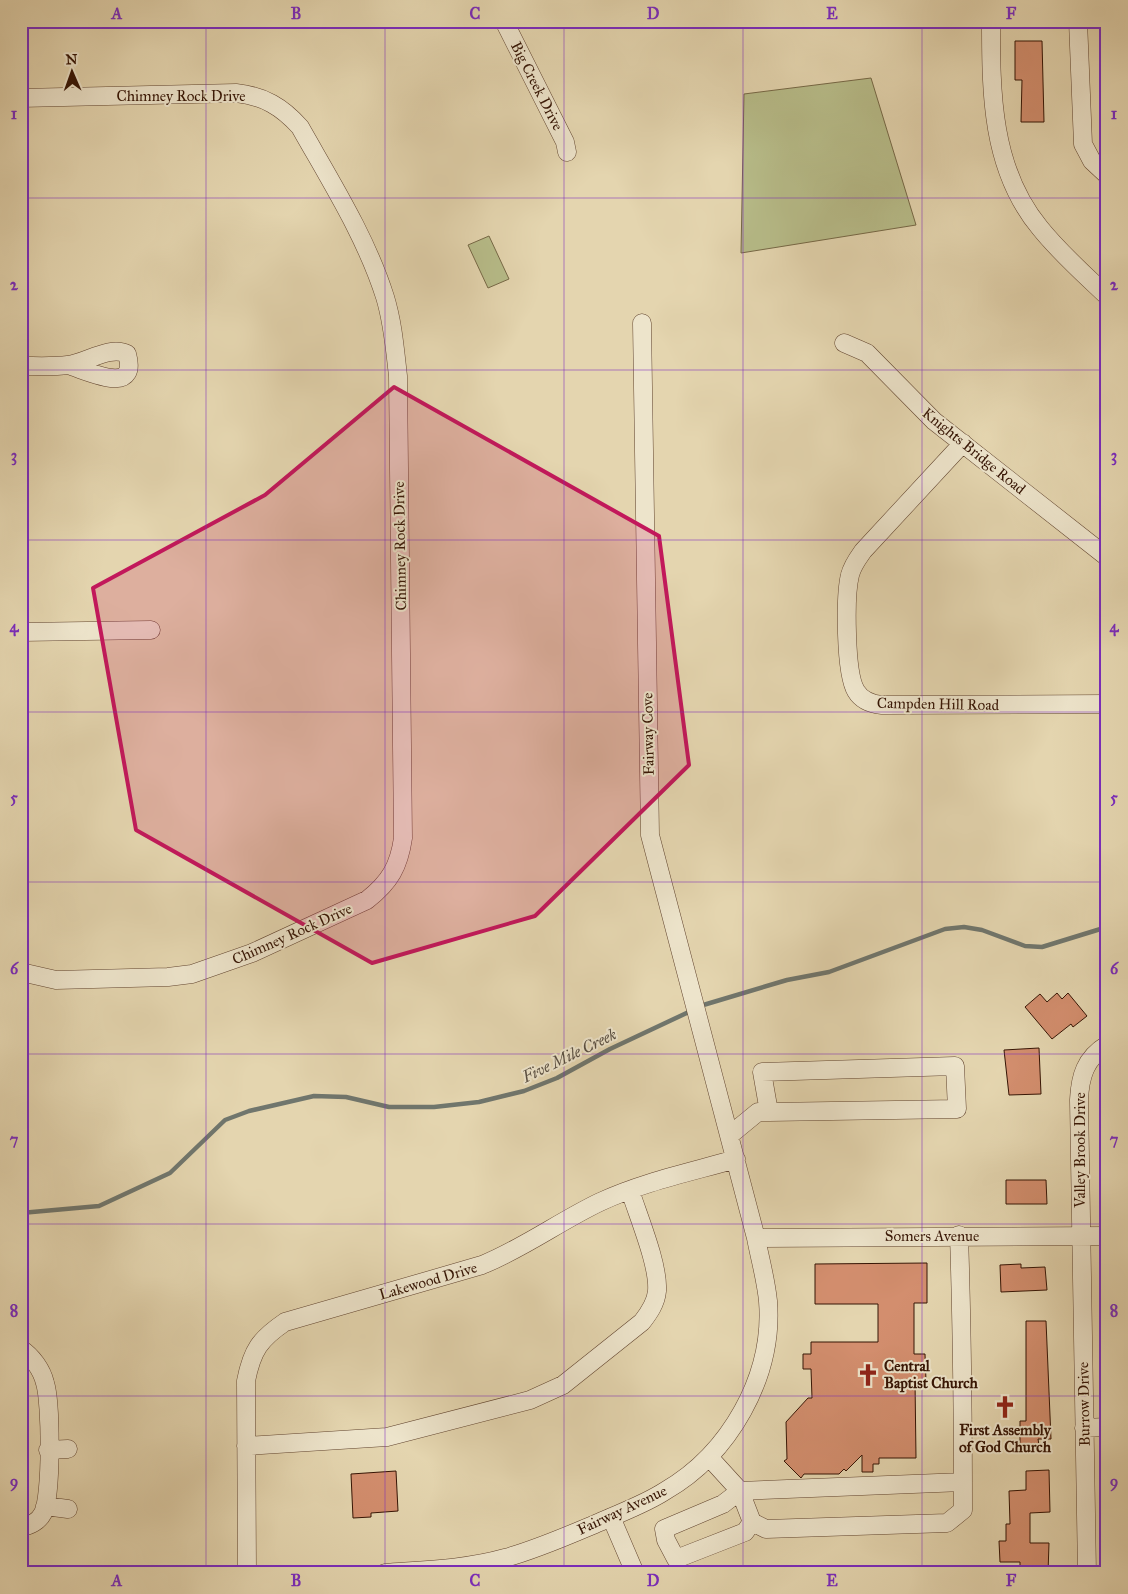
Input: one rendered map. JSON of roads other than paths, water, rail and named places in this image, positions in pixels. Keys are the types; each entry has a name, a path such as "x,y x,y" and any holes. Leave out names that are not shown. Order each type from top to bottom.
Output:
{"street":[{"name":"Big Creek Drive","path":"504,21 565,142 567,152"},
{"path":"991,21 991,87 995,123 1000,147 1009,174 1039,228 1107,296"},
{"path":"1078,21 1083,144 1092,161 1107,175"},
{"name":"Chimney Rock Drive","path":"21,98 236,93 261,97 287,113 300,127 357,231 372,262 385,298 394,336 398,376 403,838 401,855 392,877 383,888 367,900 221,966 192,974 168,977 56,980 21,972"},
{"name":"Fairway Cove","path":"642,323 650,835 730,1135"},
{"name":"Knights Bridge Road","path":"844,343 868,354 934,421 1107,557"},
{"path":"21,366 68,365"},
{"name":"Campden Hill Road","path":"963,443 863,551 850,573 846,596 850,673 855,690 868,702 882,705 1107,704"},
{"path":"21,632 151,630"},
{"name":"Valley Brook Drive","path":"1081,1236 1080,1083 1089,1061 1096,1052 1107,1045"},
{"path":"756,1238 730,1135 758,1112 769,1112 957,1109 955,1066 762,1072 769,1112"},
{"name":"Lakewood Drive","path":"247,1573 246,1381 250,1362 258,1346 269,1333 285,1322 482,1265 511,1253 601,1202 630,1190 736,1159"},
{"path":"246,1446 387,1437 530,1400 562,1386 642,1322 651,1311 656,1300 655,1273 630,1190"},
{"path":"709,1456 740,1491 752,1522 766,1529 947,1522 963,1510 959,1236"},
{"name":"Burrow Drive","path":"1081,1236 1087,1573"},
{"name":"Somers Avenue","path":"756,1238 1107,1236"},
{"name":"Fairway Avenue","path":"385,1573 457,1567 506,1558 544,1545 611,1517 666,1491 688,1476 728,1434 749,1399 764,1349 768,1301 756,1238"},
{"path":"21,1349 37,1365 45,1381 48,1396 46,1506 37,1520 21,1527"},
{"path":"1084,1428 1107,1427"},
{"path":"48,1450 68,1449"},
{"path":"752,1522 746,1532 676,1559 666,1540 664,1529 723,1504 740,1491 963,1482"},
{"path":"46,1506 68,1509"},
{"path":"611,1517 635,1573"}],"waterway":[{"name":"Five Mile Creek","path":"700,1006 787,980 829,972 945,929 964,927 982,930 1025,946 1042,947 1107,927"},
{"name":"Five Mile Creek","path":"21,1213 99,1206 170,1173 225,1120 249,1111 314,1096 346,1097 389,1107 434,1107 479,1102 524,1091 557,1078 610,1049 693,1010"}],"place":[{"name":"Central Baptist Church","path":"868,1375"},
{"name":"First Assembly of God Church","path":"1005,1407"}]}
